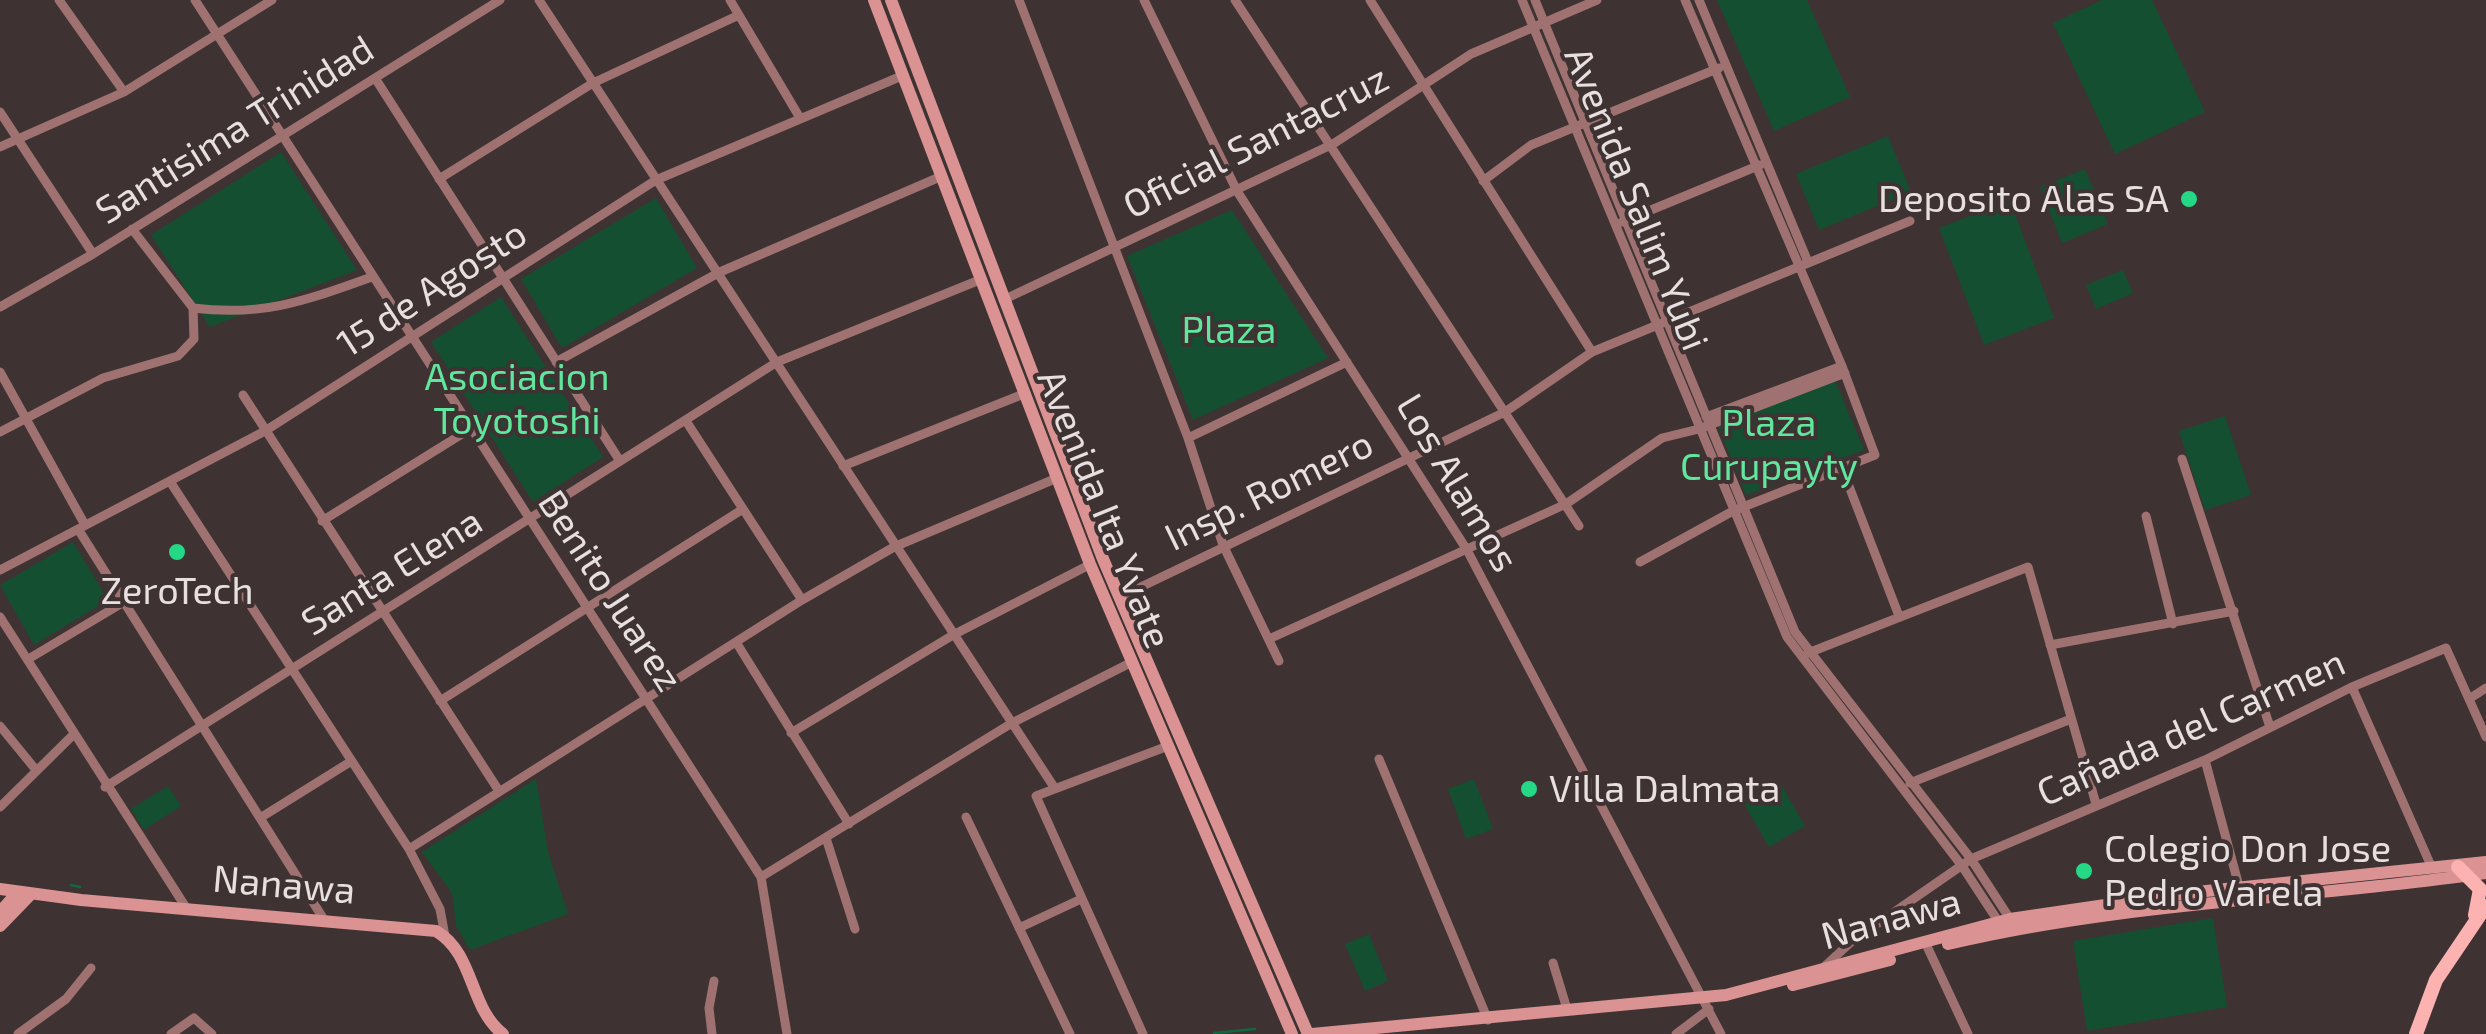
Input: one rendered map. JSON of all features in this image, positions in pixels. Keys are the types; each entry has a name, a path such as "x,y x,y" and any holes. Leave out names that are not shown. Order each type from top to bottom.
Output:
{"main road":[{"name":"Avenida Ita Yvate","path":"874,0 890,18 1132,662 1166,722 1168,746 1312,1034"},
{"name":"Avenida Ita Yvate","path":"891,0 890,18 904,75 942,176 965,216 982,279 998,302"},
{"name":"Avenida Ita Yvate","path":"1032,390 1057,478 1096,561 1120,597 1292,1034"},
{"name":"Nanawa","path":"1312,1034 1706,1003 2007,925 2240,892 2462,871 2486,862"},
{"name":"Nanawa","path":"2386,878 2432,868 2486,873"},
{"path":"2416,1034 2436,980 2480,912 2480,889 2462,871"},
{"name":"Nanawa","path":"0,888 422,928 445,936"},
{"path":"0,912 25,893"},
{"path":"0,926 25,893"},
{"path":"445,936 464,961 491,1024 503,1034"},
{"name":"Nanawa","path":"1354,1034 1568,1009 1706,1003 1822,968 1927,945"},
{"path":"476,1034 491,1024"}],"street":[{"path":"60,0 124,92"},
{"name":"Benito Juarez","path":"195,0 643,700 762,877 787,1034"},
{"path":"0,148 124,92 272,0"},
{"name":"Santisima Trinidad","path":"0,307 93,254 500,0"},
{"path":"539,0 1054,787"},
{"path":"730,0 800,118"},
{"path":"1018,0 1188,438 1224,546 1278,661"},
{"name":"Los Alamos","path":"1144,0 1238,191 1466,550 1721,1034"},
{"path":"1235,0 1333,144 1579,526"},
{"path":"1370,0 1592,352"},
{"name":"Avenida Salim Yubi","path":"1522,0 1697,425 1738,509"},
{"name":"Avenida Salim Yubi","path":"1536,0 1709,420 1738,509 1788,637 1910,783 2007,925"},
{"name":"Oficial Santacruz","path":"998,302 1333,144 1471,54 1532,24 1597,0"},
{"path":"1685,0 1721,68 1808,262"},
{"path":"1699,0 1721,68"},
{"path":"439,179 593,83 738,15"},
{"path":"1483,181 1531,146 1721,68"},
{"name":"15 de Agosto","path":"0,570 265,431 656,180 904,75"},
{"path":"375,78 620,461"},
{"path":"0,112 93,254"},
{"path":"1614,225 1762,165"},
{"path":"1640,562 1738,509 1875,455 1844,370 1797,267 1762,165"},
{"path":"556,362 720,272 942,176"},
{"name":"Insp. Romero","path":"1120,597 1505,412 1592,352 1910,221"},
{"path":"0,432 103,378 178,356 194,339 193,308 132,229"},
{"path":"193,308 239,312 286,308 372,277"},
{"name":"Santa Elena","path":"105,787 777,362 982,279"},
{"path":"1188,438 1346,362"},
{"path":"1270,639 1566,504 1644,446 1844,370"},
{"path":"0,372 124,602 323,918"},
{"path":"843,466 1032,390"},
{"path":"243,395 499,792"},
{"path":"686,421 802,600"},
{"path":"322,521 470,430"},
{"path":"2182,459 2270,727"},
{"path":"1842,468 1899,616"},
{"path":"409,849 802,600 894,547 1057,478"},
{"path":"171,483 409,849 440,910 445,936"},
{"path":"440,701 743,509"},
{"path":"2146,516 2172,624"},
{"path":"791,733 953,635 1096,561"},
{"path":"1805,654 2028,567 2096,804"},
{"path":"30,658 124,602"},
{"path":"2050,645 2234,611"},
{"path":"0,617 30,658 105,787 184,906"},
{"path":"736,642 849,824"},
{"name":"Cañada del Carmen","path":"1822,968 1851,942 1876,929 1967,863 2205,760 2352,687 2446,648 2469,699"},
{"name":"Avenida Salim Yubi","path":"1805,654 1967,863"},
{"path":"762,877 1012,724 1132,662"},
{"path":"2352,687 2432,868"},
{"path":"2486,688 2469,699 2486,737"},
{"path":"1910,783 2071,719"},
{"path":"0,726 36,770"},
{"path":"3,799 74,734"},
{"path":"1143,1034 1036,796 1168,746"},
{"path":"1379,760 1488,1019"},
{"path":"2205,760 2240,892"},
{"path":"260,818 350,762"},
{"path":"966,817 1070,1034"},
{"path":"826,838 855,929"},
{"path":"1019,928 1080,900"},
{"path":"1866,957 1860,948 1876,929"},
{"path":"1927,945 1968,1034"},
{"path":"1554,963 1568,1009"},
{"path":"18,1034 66,998 91,968"},
{"path":"712,1034 709,1008 714,982"},
{"path":"1676,1034 1706,1003"},
{"path":"171,1034 194,1018 212,1034"}],"green space":[{"path":"1717,0 1807,0 1850,97 1774,131"},
{"path":"2102,0 2152,0 2205,112 2115,154 2053,23"},
{"path":"1888,136 1911,192 1819,230 1796,174"},
{"path":"281,152 357,270 210,327 151,235"},
{"path":"2085,169 2108,224 2062,243 2040,187"},
{"path":"656,198 697,268 562,348 521,279"},
{"path":"2010,201 2054,318 1984,345 1939,228"},
{"name":"Plaza","path":"1232,210 1328,358 1193,420 1127,256"},
{"path":"2123,270 2133,293 2096,309 2086,285"},
{"name":"Asociacion Toyotoshi","path":"501,297 603,457 533,502 431,342"},
{"name":"Plaza Curupayty","path":"1835,380 1864,450 1746,495 1716,421"},
{"path":"2225,416 2251,495 2205,510 2179,431"},
{"path":"73,542 108,600 34,645 0,585"},
{"path":"536,779 548,852 568,914 470,950 456,926 452,893 422,852"},
{"path":"1474,779 1493,829 1466,839 1448,789"},
{"path":"1779,781 1805,826 1769,847 1743,802"},
{"path":"168,786 181,806 144,830 131,809"},
{"path":"2213,918 2227,1007 2087,1031 2073,941"},
{"path":"1369,934 1388,981 1365,991 1345,944"}],"waterway":[{"path":"71,885 80,887"},
{"path":"1214,1033 1255,1029"}],"place":[{"name":"Deposito Alas SA","path":"2189,199"},
{"name":"ZeroTech","path":"177,552"},
{"name":"Villa Dalmata","path":"1529,789"},
{"name":"Colegio Don Jose Pedro Varela","path":"2084,871"}]}
